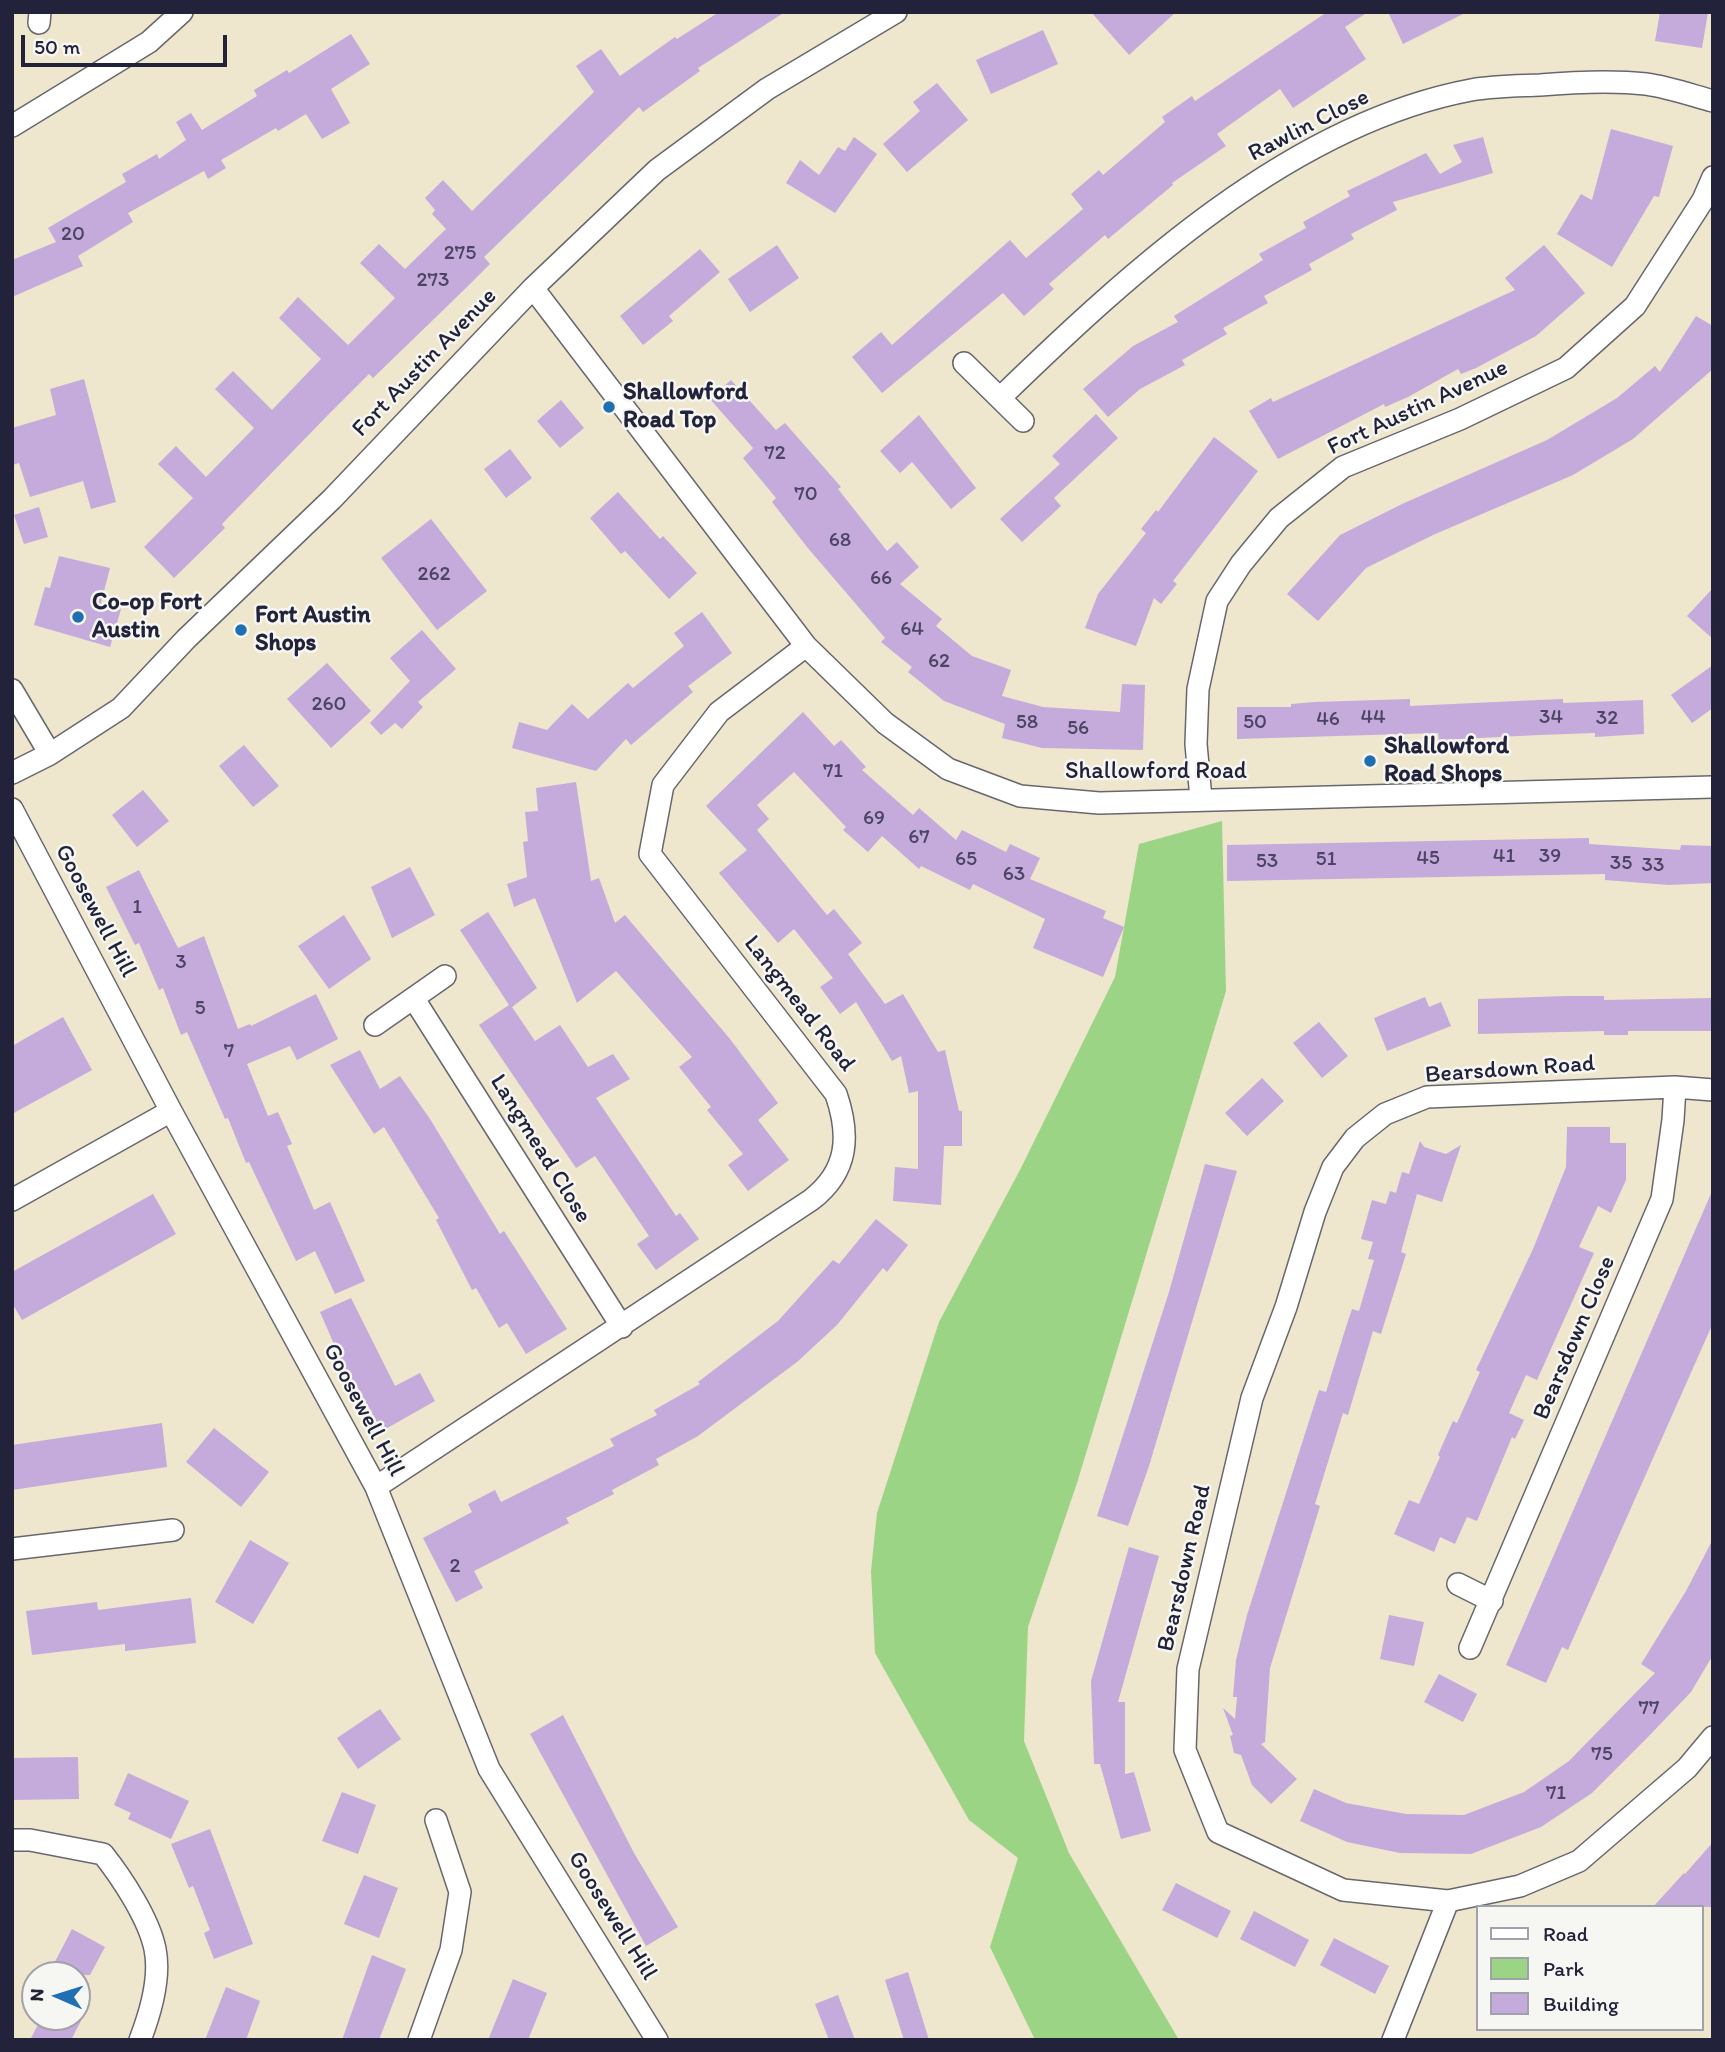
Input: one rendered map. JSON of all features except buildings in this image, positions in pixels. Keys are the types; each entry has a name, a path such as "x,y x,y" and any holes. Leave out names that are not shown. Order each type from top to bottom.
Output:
{"street":[{"path":"12,126 149,42 182,12"},
{"name":"Fort Austin Avenue","path":"12,773 50,754 121,708 186,639 332,499 533,288 657,170 767,89 896,12"},
{"name":"Rawlin Close","path":"1001,397 1111,293 1248,186 1310,148 1394,113 1471,90 1585,82 1647,84 1713,101"},
{"name":"Fort Austin Avenue","path":"1200,799 1196,744 1198,689 1217,601 1248,554 1279,517 1343,467 1461,419 1566,368 1635,306 1703,200 1713,177"},
{"name":"Shallowford Road","path":"533,288 806,646 885,723 948,769 1020,796 1099,803 1713,788"},
{"path":"964,363 1023,421"},
{"name":"Langmead Road","path":"376,1487 622,1328 825,1189 838,1168 844,1147 846,1123 836,1094 650,854 663,785 719,712 806,646"},
{"path":"12,690 50,754"},
{"name":"Goosewell Hill","path":"12,809 171,1111 376,1487 489,1769 657,2040"},
{"path":"375,1025 445,976"},
{"name":"Langmead Close","path":"414,999 622,1328"},
{"name":"Bearsdown Road","path":"1713,1090 1675,1087 1427,1097 1385,1114 1355,1138 1333,1167 1252,1398 1188,1669 1185,1749 1218,1832 1343,1890 1448,1901 1520,1886 1579,1861 1687,1768 1713,1737"},
{"name":"Bearsdown Close","path":"1470,1648 1662,1199 1674,1120 1675,1087"},
{"path":"12,1200 171,1111"},
{"path":"12,1549 173,1531"},
{"path":"1458,1584 1492,1601"},
{"path":"419,2040 451,1950 460,1892 436,1820"},
{"path":"12,1840 30,1840 103,1854 127,1885 155,1949 150,2014 140,2040"},
{"path":"1393,2040 1448,1901"}],"green space":[{"path":"1222,821 1226,991 1077,1483 1028,1627 1024,1741 1069,1853 1179,2040 1035,2040 990,1947 1018,1858 969,1820 875,1653 871,1571 877,1513 939,1322 1021,1168 1115,977 1139,844"}],"place":[{"name":"Shallowford Road Top","path":"609,407"},
{"name":"Co-op Fort Austin","path":"78,617"},
{"name":"Fort Austin Shops","path":"241,630"},
{"name":"Shallowford Road Shops","path":"1370,761"}]}
